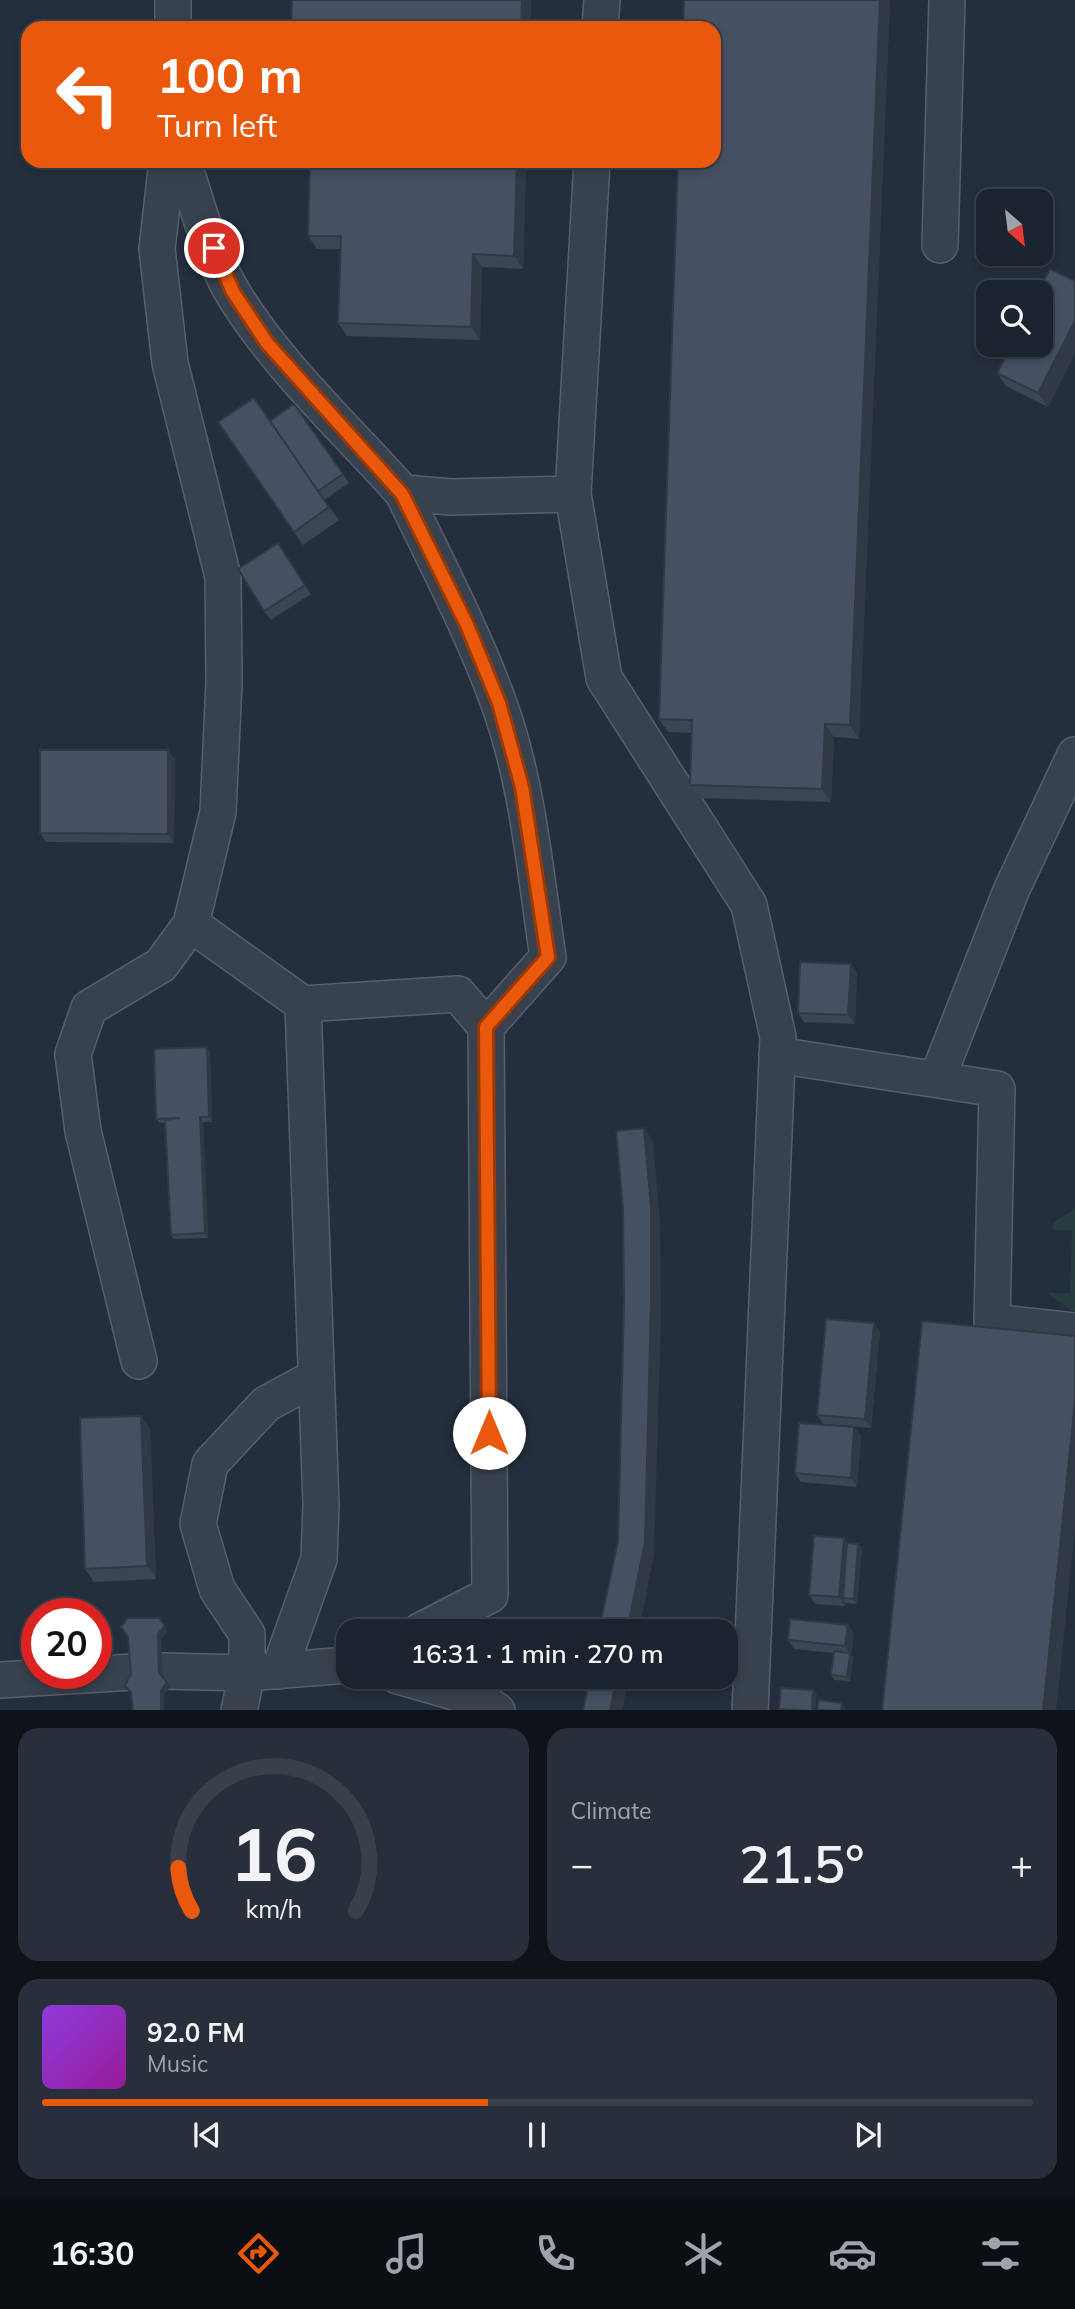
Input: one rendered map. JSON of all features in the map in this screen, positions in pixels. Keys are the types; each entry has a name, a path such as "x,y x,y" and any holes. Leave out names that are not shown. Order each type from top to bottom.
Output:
{"lane":[{"path":"173,0 173,21"},
{"path":"600,21 602,0"},
{"path":"940,245 947,0"},
{"path":"139,1361 83,1131 73,1054 89,1008 161,965 191,924 218,812 224,682 223,577 170,363 157,249 166,168"},
{"path":"185,168 204,225 233,292 267,343 402,494 467,625 499,703 524,800 548,957 486,1027"},
{"path":"593,168 573,494 604,678 749,905 778,1037 750,1710"},
{"path":"402,494 451,497 573,494"},
{"path":"937,1079 1011,891 1075,755"},
{"path":"191,924 303,1004 458,994 486,1027 490,1595 443,1619"},
{"path":"239,1710 263,1672 319,1559 321,1505 303,1004"},
{"path":"777,1055 997,1089 992,1322 1075,1331"},
{"path":"263,1672 247,1634 216,1590 198,1524 209,1464 266,1404 316,1377"},
{"path":"0,1680 148,1672 263,1672 336,1666"},
{"path":"444,1689 482,1700 497,1710"}],"green space":[{"path":"1075,1208 1075,1311 1072,1311 1047,1293 1070,1293 1072,1230 1053,1230 1053,1223"}],"building":[{"path":"292,0 522,0 521,21 291,21"},
{"path":"684,0 880,0 850,725 825,724 822,789 690,785 692,720 659,719 678,168 721,168 721,21 683,21"},
{"path":"310,168 517,168 514,256 473,254 471,327 338,323 341,236 308,236"},
{"path":"1050,269 1075,281 1075,321 1038,393 997,373 1006,357 1053,357 1053,280 1044,280"},
{"path":"254,398 329,507 294,532 218,422"},
{"path":"294,404 343,474 318,491 270,421"},
{"path":"278,543 305,585 264,611 238,569"},
{"path":"40,750 168,750 168,834 40,833"},
{"path":"800,962 851,964 848,1015 798,1013"},
{"path":"207,1047 209,1117 200,1117 205,1233 171,1235 165,1120 180,1118 156,1119 154,1049"},
{"path":"644,1128 651,1207 645,1542 629,1619 602,1619 618,1541 624,1302 623,1209 616,1131"},
{"path":"826,1319 874,1323 865,1419 817,1415"},
{"path":"922,1321 1075,1336 1075,1401 1043,1710 882,1710"},
{"path":"141,1416 147,1566 85,1569 80,1418"},
{"path":"799,1423 854,1427 851,1478 795,1473"},
{"path":"814,1536 844,1538 839,1597 809,1595"},
{"path":"847,1543 858,1544 854,1599 843,1598"},
{"path":"128,1618 159,1618 165,1626 158,1634 159,1673 167,1682 161,1691 161,1710 133,1710 131,1693 125,1685 131,1674 128,1637 121,1627"},
{"path":"790,1619 848,1625 845,1646 788,1640"},
{"path":"834,1651 850,1653 847,1677 831,1675"},
{"path":"781,1688 813,1690 812,1710 779,1709"},
{"path":"587,1689 614,1689 610,1710 583,1710"},
{"path":"819,1700 842,1703 841,1710 817,1710"}],"route":[{"path":"214,248 233,292 267,343 402,494 467,625 499,703 522,787 548,957 486,1027 489,1433"}]}
